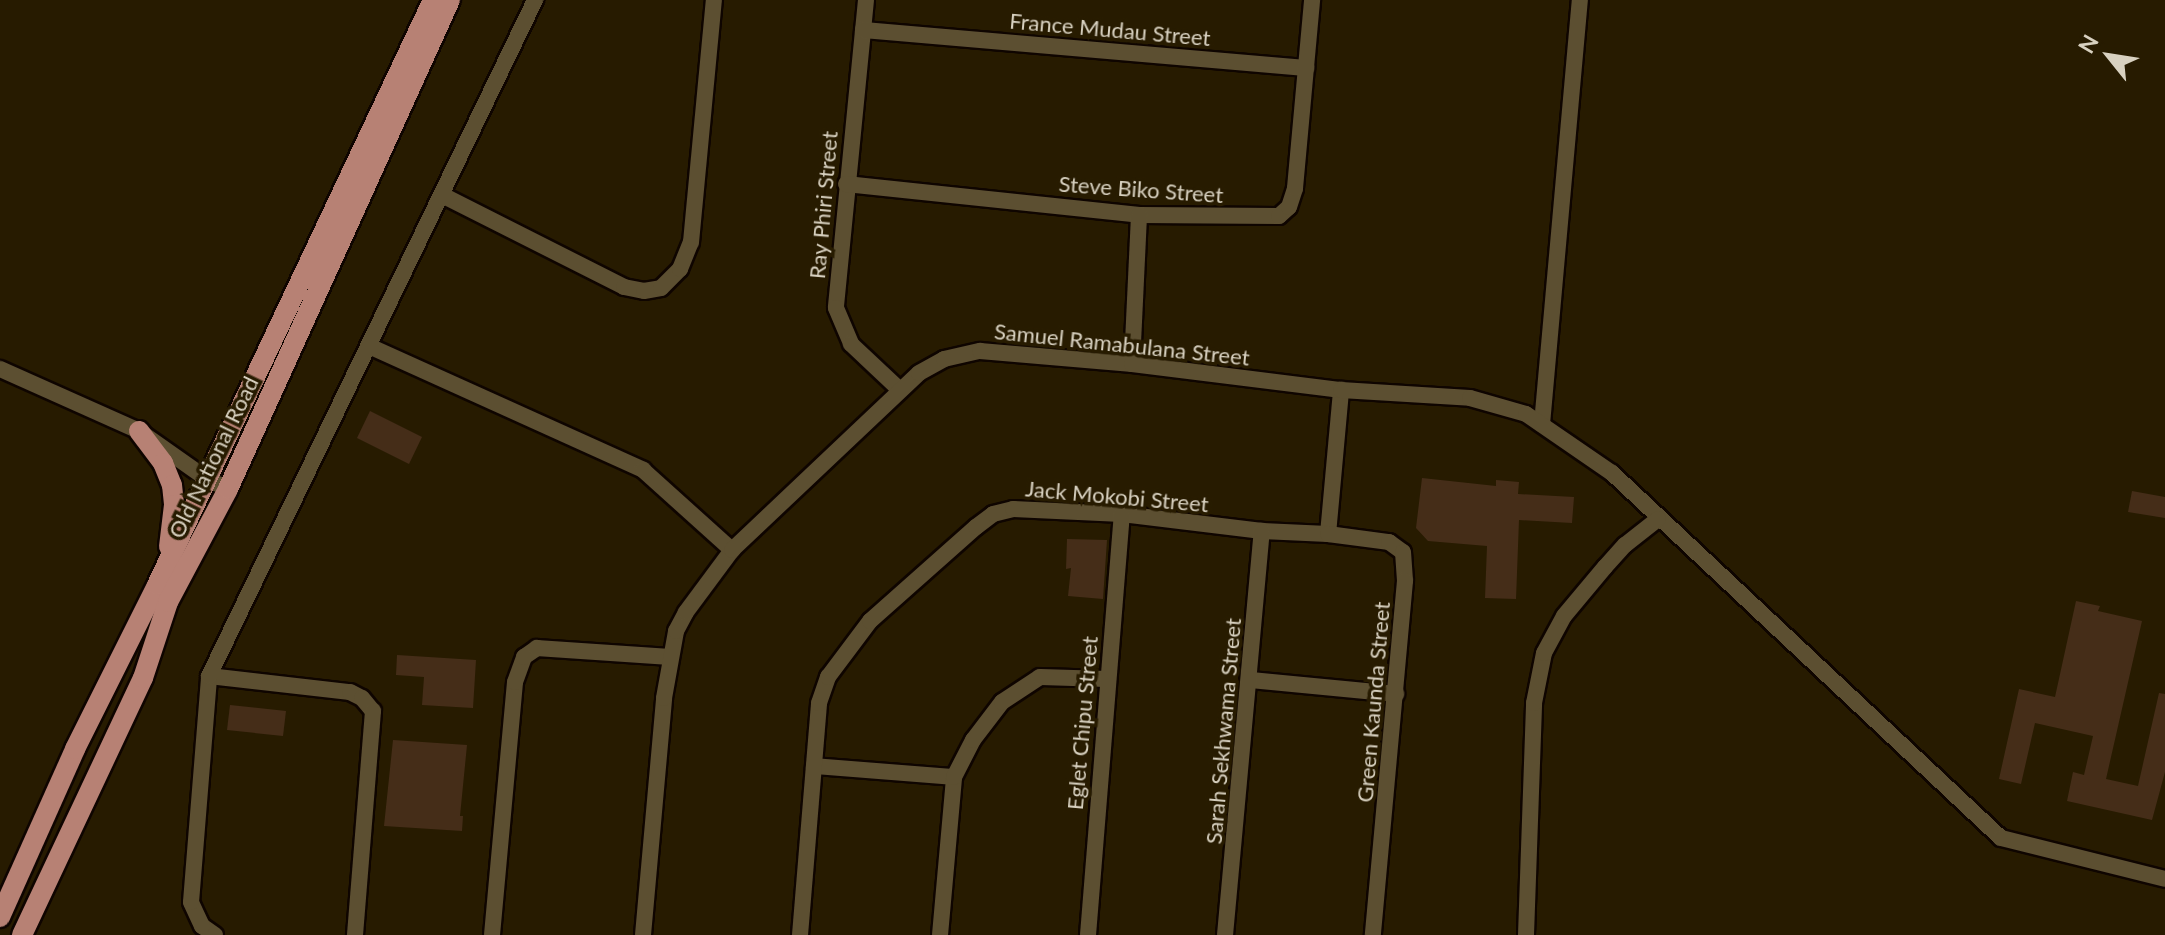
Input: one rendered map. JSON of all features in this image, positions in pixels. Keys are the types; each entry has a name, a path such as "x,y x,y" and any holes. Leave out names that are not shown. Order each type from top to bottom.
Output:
{"main road":[{"name":"Old National Road","path":"0,917 75,749 207,479 433,0"},
{"name":"Old National Road","path":"22,935 143,678 168,602 228,489 450,0"},
{"path":"139,431 163,463 174,498 163,570"}],"street":[{"path":"215,935 202,926 191,902 209,676 535,0"},
{"path":"442,195 624,287 644,291 661,288 680,269 691,242 714,0"},
{"name":"Ray Phiri Street","path":"866,0 836,308 839,322 851,344 900,390"},
{"path":"1306,68 1312,0"},
{"path":"1542,424 1580,0"},
{"name":"France Mudau Street","path":"863,30 1306,68"},
{"name":"Steve Biko Street","path":"846,184 1139,215 1265,219 1286,212 1295,188 1306,68"},
{"path":"1132,364 1139,215"},
{"path":"369,346 643,470 732,550"},
{"name":"Samuel Ramabulana Street","path":"643,935 670,657 676,631 686,612 732,550 900,390 932,364 959,354 980,351 1132,364 1341,390 1470,398 1502,404 1542,424 1612,473 1994,833 2017,843 2165,879"},
{"path":"0,369 139,431 207,479 228,489"},
{"path":"1328,534 1341,390"},
{"name":"Jack Mokobi Street","path":"800,935 819,703 828,677 870,621 993,514 1013,509 1122,514 1262,531 1328,534"},
{"name":"Eglet Chipu Street","path":"1088,935 1122,514"},
{"path":"1526,935 1534,703 1544,653 1564,616 1591,583 1625,545 1658,519"},
{"name":"Sarah Sekhwama Street","path":"1225,935 1251,680 1262,531"},
{"name":"Green Kaunda Street","path":"1328,534 1389,542 1403,552 1405,581 1373,935"},
{"path":"492,935 515,682 524,657 537,648 670,657"},
{"path":"209,676 350,692 362,698 373,711 355,935"},
{"path":"940,935 954,777 973,740 1002,702 1020,687 1040,677 1107,679"},
{"path":"1251,680 1396,694"},
{"path":"814,766 954,777"}],"building":[{"path":"370,411 422,437 409,464 357,438"},
{"path":"1422,478 1496,486 1496,480 1519,482 1518,494 1574,497 1572,523 1519,520 1516,599 1485,598 1487,546 1428,541 1416,528"},
{"path":"2132,491 2165,497 2165,518 2128,512"},
{"path":"1067,539 1107,540 1103,599 1068,596 1071,568 1066,569"},
{"path":"2076,601 2100,606 2098,611 2142,621 2106,779 2138,786 2159,693 2165,694 2165,772 2152,820 2067,801 2073,772 2084,775 2093,736 2035,723 2021,784 1999,779 2019,689 2055,697"},
{"path":"397,655 476,660 473,708 422,705 424,677 396,675"},
{"path":"230,705 286,711 283,736 227,730"},
{"path":"393,740 467,745 460,816 463,816 462,831 384,826"}]}
